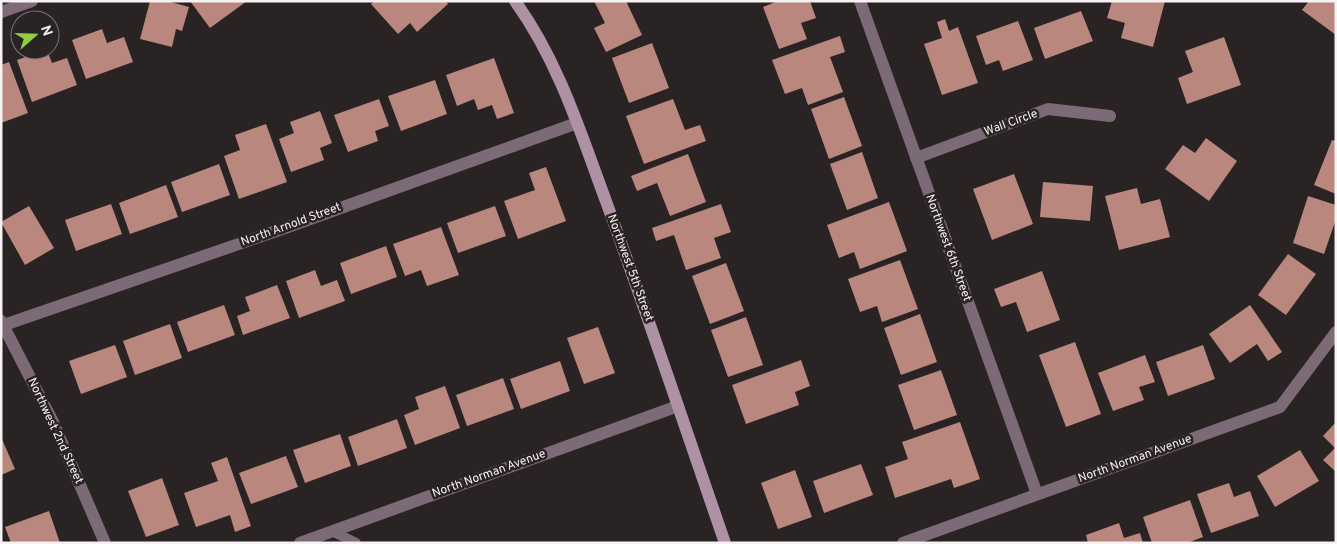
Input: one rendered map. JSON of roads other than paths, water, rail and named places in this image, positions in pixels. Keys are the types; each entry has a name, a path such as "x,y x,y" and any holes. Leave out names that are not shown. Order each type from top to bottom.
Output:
{"street":[{"path":"1,12 32,1"},
{"name":"Northwest 5th Street","path":"515,1 528,20 556,71 577,123 627,258 725,543"},
{"name":"Northwest 6th Street","path":"860,1 1037,494"},
{"name":"Wall Circle","path":"916,158 1048,109 1110,116"},
{"name":"North Arnold Street","path":"2,323 285,228 577,123"},
{"name":"Northwest 2nd Street","path":"2,323 53,422 105,543"},
{"name":"North Norman Avenue","path":"903,543 1280,407 1336,332"},
{"name":"North Norman Avenue","path":"300,543 678,406"}],"lane":[{"path":"332,531 356,543"}]}
